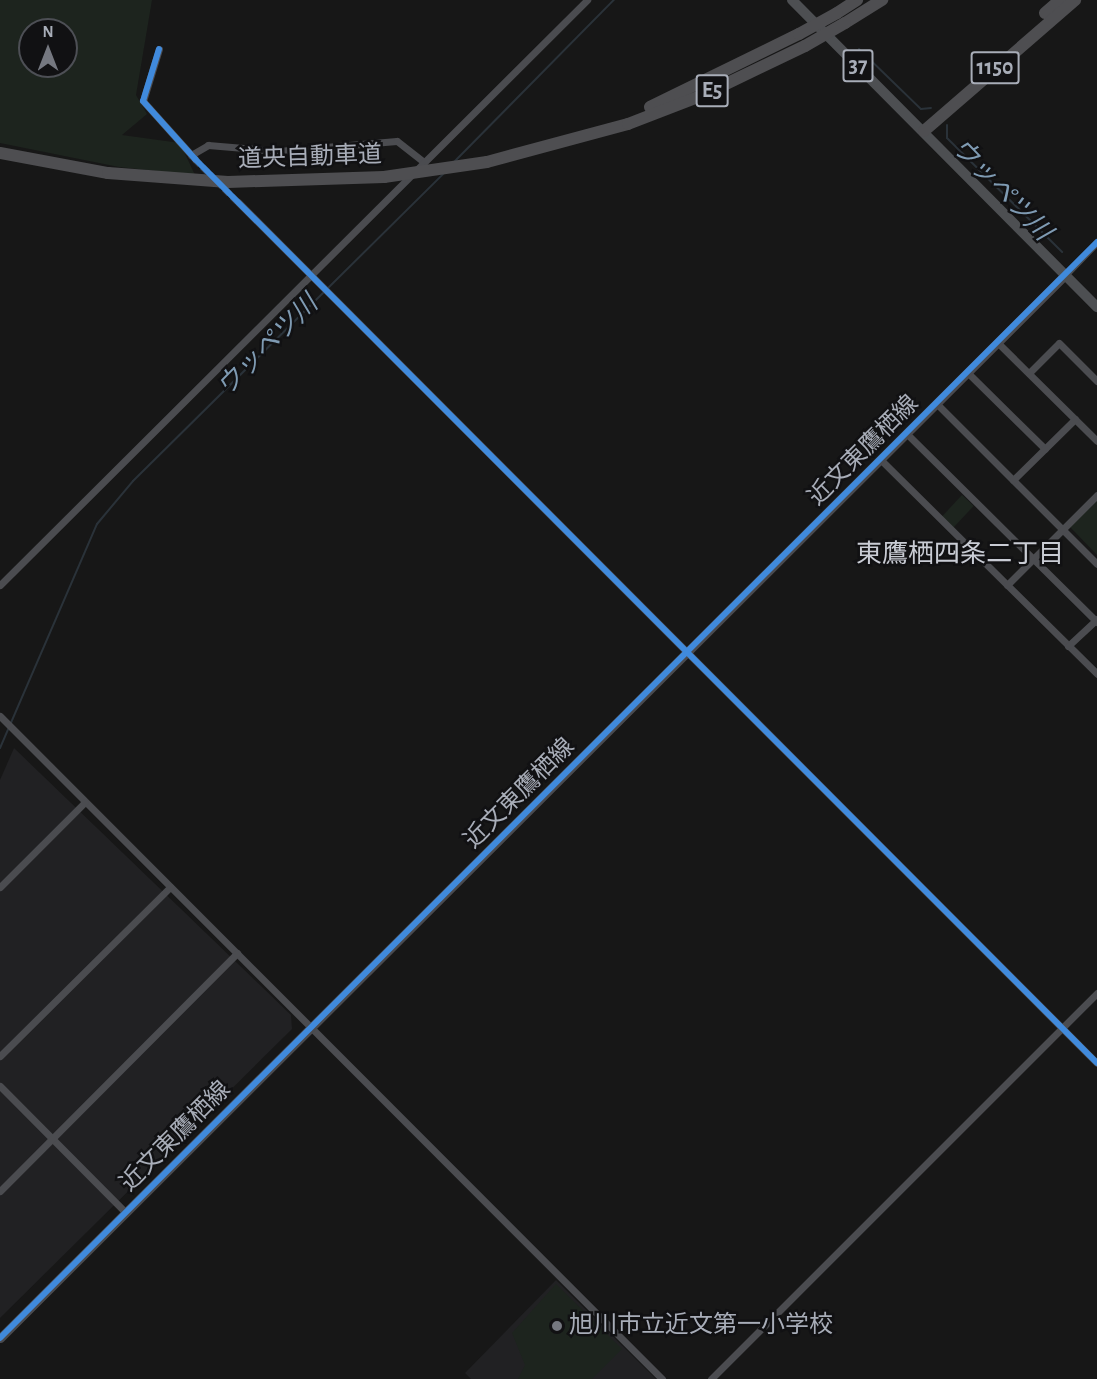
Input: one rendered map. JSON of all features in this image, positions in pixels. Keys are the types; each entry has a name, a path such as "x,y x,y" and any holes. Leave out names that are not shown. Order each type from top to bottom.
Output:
{"highway":[{"path":"841,18 856,0"},
{"name":"道央自動車道","path":"0,153 108,172 228,182 384,177 487,162 548,147 703,95 841,18 882,0"},
{"name":"1150","path":"924,131 932,118 1060,0"},
{"name":"1150","path":"924,131 1075,0"}],"main road":[{"name":"37","path":"792,0 1097,307"}],"street":[{"path":"0,585 587,0"},
{"path":"159,49 143,101 193,157 208,145 278,151 397,141 424,162"},
{"path":"238,202 1097,1063"},
{"path":"1065,275 1097,242"},
{"name":"近文東鷹栖線","path":"0,1338 1065,275"},
{"path":"998,343 1097,441"},
{"path":"1029,373 1059,343 1097,381"},
{"path":"968,373 1045,449"},
{"path":"937,404 1097,564"},
{"path":"1013,480 1075,419"},
{"path":"1091,435 1097,429"},
{"path":"906,433 1096,620 1068,646"},
{"path":"881,460 1097,674"},
{"path":"1007,585 1097,495"},
{"path":"1,717 662,1379"},
{"path":"0,887 86,802"},
{"path":"0,1056 170,887"},
{"path":"0,1191 237,953"},
{"path":"711,1379 1097,993"},
{"path":"0,1086 51,1140 126,1213"}],"shaded area":[{"path":"0,0 152,0 136,95 147,114 122,135 180,143 195,175 119,167 0,143"},
{"path":"962,495 974,506 953,528 942,517"},
{"path":"1097,500 1097,555 1070,527"},
{"path":"14,748 291,1015 292,1029 0,1318 0,780"},
{"name":"旭川市立近文第一小学校","path":"556,1280 656,1379 471,1379 465,1373"},
{"name":"旭川市立近文第一小学校","path":"556,1284 622,1349 592,1379 518,1379 525,1365 512,1333"}],"waterway":[{"name":"ウッペツ川","path":"454,162 614,0"},
{"name":"ウッペツ川","path":"859,49 921,109 931,108"},
{"name":"ウッペツ川","path":"947,125 947,138 1062,252"},
{"name":"ウッペツ川","path":"0,748 97,524 133,481 444,173"}],"tunnel":[{"path":"195,159 238,202"}],"cycle path":[{"path":"159,49 143,101 195,159 1097,1063"},
{"path":"0,1338 1097,242"}],"place":[{"name":"旭川市立近文第一小学校","path":"557,1326"}],"district":[{"name":"東鷹栖四条二丁目","path":"960,555"}]}
